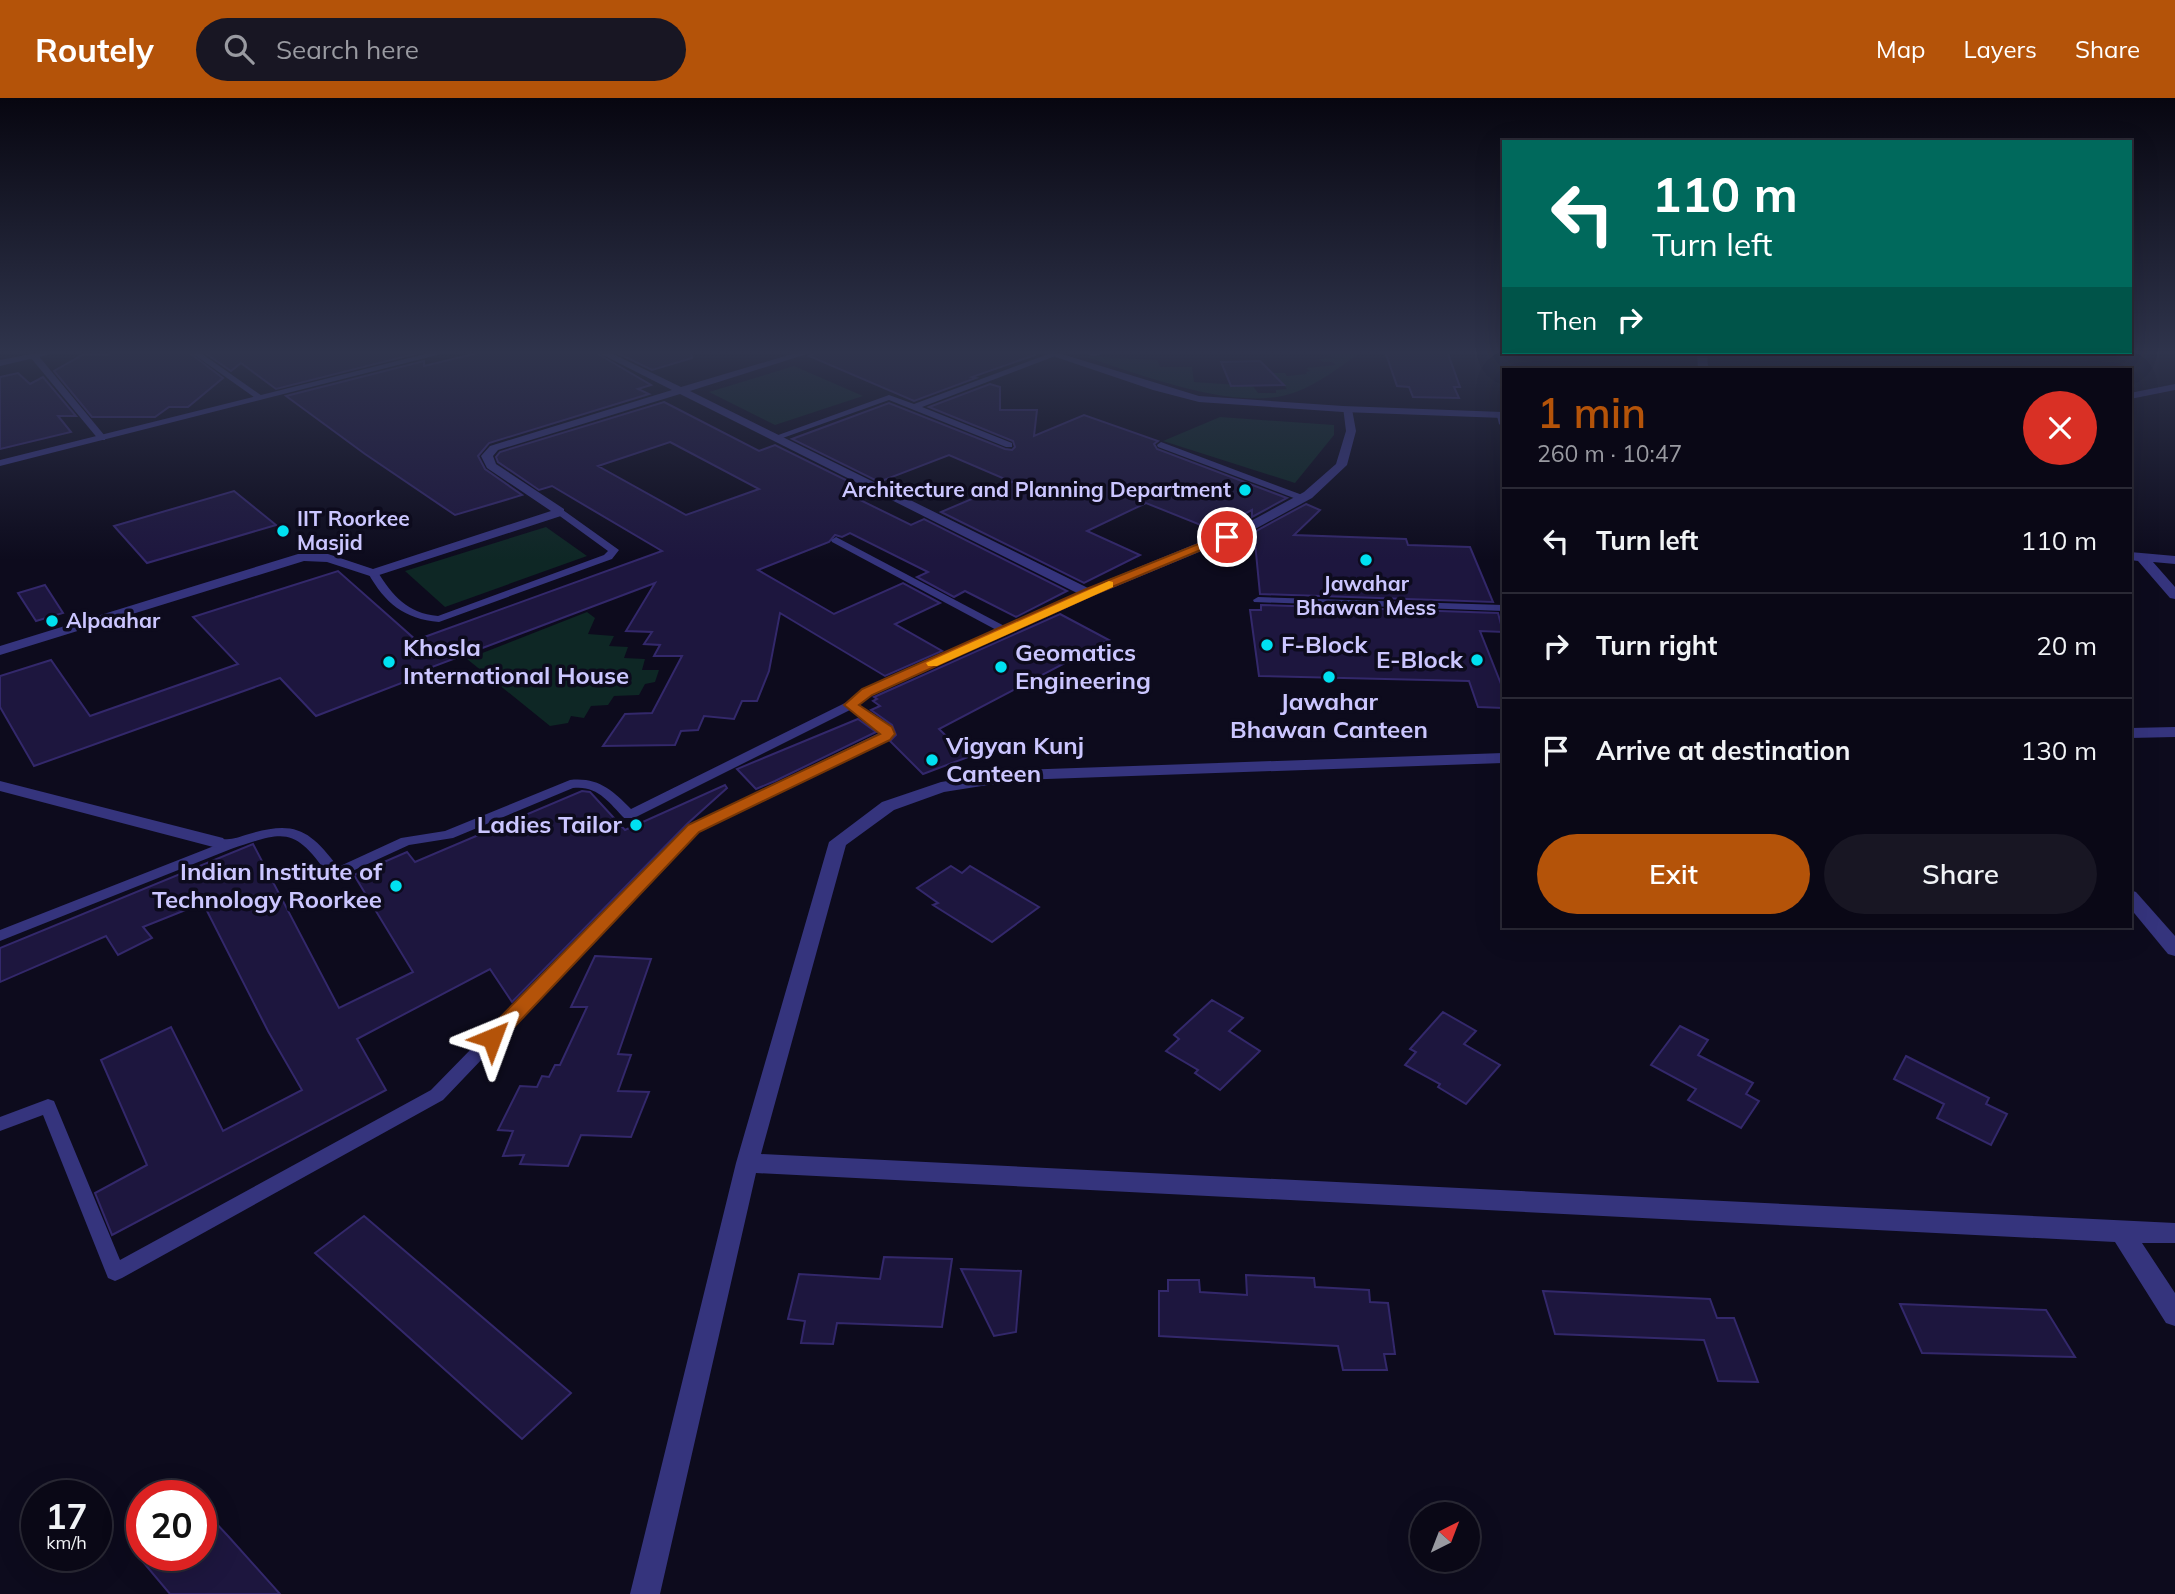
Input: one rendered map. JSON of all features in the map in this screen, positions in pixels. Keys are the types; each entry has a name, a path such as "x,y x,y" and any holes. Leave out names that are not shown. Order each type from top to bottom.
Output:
{"street":[{"path":"0,464 170,421"},
{"path":"560,512 491,466 487,456 494,448 585,421"},
{"path":"741,421 1088,593"},
{"path":"867,692 1088,593 1253,525 1302,498 1341,466 1351,431 1349,421"},
{"path":"0,651 303,557 328,558 373,573 560,512"},
{"path":"2136,557 2175,561"},
{"path":"2136,557 2175,595"},
{"path":"2132,733 2175,732"},
{"path":"645,1594 747,1163 838,842 888,806 941,787 1019,775 1502,758"},
{"path":"0,786 221,844"},
{"path":"2132,898 2175,949"},
{"path":"747,1163 2175,1233"},
{"path":"2122,1232 2175,1315"}],"lane":[{"path":"88,421 102,438"},
{"path":"774,438 822,421"},
{"path":"949,421 1009,445"},
{"path":"1161,445 1302,498"},
{"path":"373,573 385,595 418,618 439,619 608,557 614,550 560,512"},
{"path":"836,540 1006,631"},
{"path":"1258,600 1502,608"},
{"path":"0,936 221,844 263,834 285,830 303,835 315,845 335,874 406,841 448,835 583,781 596,784 629,815 850,705 867,692"},
{"path":"0,1124 48,1106 115,1272 437,1095 694,829 888,734 887,730 850,705"}],"green space":[{"path":"767,421 788,421 775,425"},
{"path":"1211,421 1274,421 1334,425 1334,435 1295,483 1163,441"},
{"path":"546,527 587,556 445,607 405,571"},
{"path":"587,612 595,618 588,634 614,636 609,646 628,647 624,658 645,659 642,670 659,670 655,682 645,684 639,695 614,696 608,705 591,706 584,718 571,716 568,723 550,726 467,659"}],"building":[{"path":"0,421 62,421 71,432 0,449"},
{"path":"320,421 561,421 489,443 478,456 485,469 522,495 455,515"},
{"path":"602,421 700,421 759,451 775,445 862,488 848,494 911,525 924,519 1067,591 1016,617 965,591 954,597 917,577 928,572 850,533 842,537 835,535 829,542 758,570 834,614 903,583 940,603 895,624 942,651 885,676 780,613 769,671 757,701 742,701 734,719 704,716 698,730 681,731 675,745 603,746 625,714 652,713 682,656 654,656 660,645 644,644 652,632 626,631 655,583 408,676 412,679 316,716 280,678 34,766 0,707 0,676 51,660 90,716 238,664 193,617 338,571 416,640 662,551 552,486 539,490 498,462 496,457 500,452","holes":["670,442 759,489 686,515 598,466"]},
{"path":"841,421 934,421 1005,449 1012,450 1015,447 1013,441 963,421 1036,421 1034,436 1070,421 1101,421 1158,441 1154,444 1157,449 1287,498 1252,517 1252,510 1213,530 1146,503 1087,531 1140,555 1084,583 941,512 1012,482 949,455 879,482 792,439"},
{"path":"234,491 276,525 147,563 114,526"},
{"name":"Jawahar Bhawan Mess","path":"1306,504 1320,510 1294,535 1406,539 1408,545 1470,547 1493,602 1260,594 1254,532"},
{"path":"45,585 63,613 36,621 18,593"},
{"path":"1261,605 1498,613 1502,632 1480,631 1502,686 1502,708 1478,707 1469,681 1259,676 1250,610 1261,610"},
{"name":"Geomatics Engineering","path":"1060,614 1109,640 939,729 968,757 923,774 890,741 896,735 892,725 871,710 880,706 873,701 877,699 874,697"},
{"path":"858,719 876,732 756,789 737,769"},
{"path":"725,785 727,788 687,824 512,1002 490,969 357,1039 386,1090 112,1235 95,1193 147,1165 101,1060 171,1027 223,1131 302,1090 268,1031 203,903 143,927 152,938 118,955 106,936 0,982 0,948 253,844 339,1008 413,972 354,875 407,852 415,862 582,791 590,792 625,830"},
{"path":"951,866 962,873 970,866 1039,907 992,942 933,905 938,903 917,888"},
{"path":"595,956 651,959 618,1054 631,1055 618,1091 649,1092 631,1137 581,1135 568,1166 520,1164 524,1155 503,1156 513,1131 498,1130 520,1086 537,1087 542,1076 549,1077 555,1065 560,1065 587,1007 571,1007"},
{"path":"1212,1000 1243,1018 1229,1031 1260,1051 1220,1090 1195,1073 1198,1070 1166,1051 1179,1039 1174,1035"},
{"path":"1443,1012 1476,1031 1464,1044 1500,1065 1466,1104 1438,1087 1440,1084 1405,1065 1416,1052 1410,1049"},
{"path":"1680,1026 1708,1040 1698,1055 1753,1083 1746,1094 1759,1101 1741,1128 1688,1100 1696,1089 1651,1065"},
{"path":"1906,1056 1989,1098 1986,1104 2007,1114 1991,1145 1937,1118 1944,1104 1894,1079"},
{"path":"364,1216 571,1393 522,1439 315,1253"},
{"path":"884,1257 952,1259 942,1327 837,1323 833,1344 801,1343 805,1321 788,1319 799,1274 880,1279"},
{"path":"961,1269 1021,1271 1016,1332 994,1336"},
{"path":"1246,1275 1314,1278 1315,1287 1369,1290 1370,1302 1388,1303 1395,1354 1384,1354 1387,1370 1343,1370 1338,1346 1159,1336 1159,1291 1168,1291 1168,1280 1199,1280 1200,1292 1247,1295"},
{"path":"1543,1291 1710,1299 1717,1318 1734,1318 1758,1382 1718,1381 1704,1340 1555,1334"},
{"path":"1900,1304 2046,1310 2075,1357 1922,1353"},
{"path":"217,1525 280,1594 170,1594 151,1571 217,1571"}],"slow traffic":[{"path":"932,663 1109,584"}],"place":[{"name":"Architecture and Planning Department","path":"1245,490"},
{"name":"IIT Roorkee Masjid","path":"283,531"},
{"name":"Jawahar Bhawan Mess","path":"1366,560"},
{"name":"Alpaahar","path":"52,621"},
{"name":"F-Block","path":"1267,645"},
{"name":"E-Block","path":"1477,660"},
{"name":"Khosla International House","path":"389,662"},
{"name":"Geomatics Engineering","path":"1001,667"},
{"name":"Jawahar Bhawan Canteen","path":"1329,677"},
{"name":"Vigyan Kunj Canteen","path":"932,760"},
{"name":"Ladies Tailor","path":"636,825"},
{"name":"Indian Institute of Technology Roorkee","path":"396,886"}],"route":[{"path":"492,1038 694,829 885,737 887,730 850,705 867,692 1088,593 1227,537"}]}
